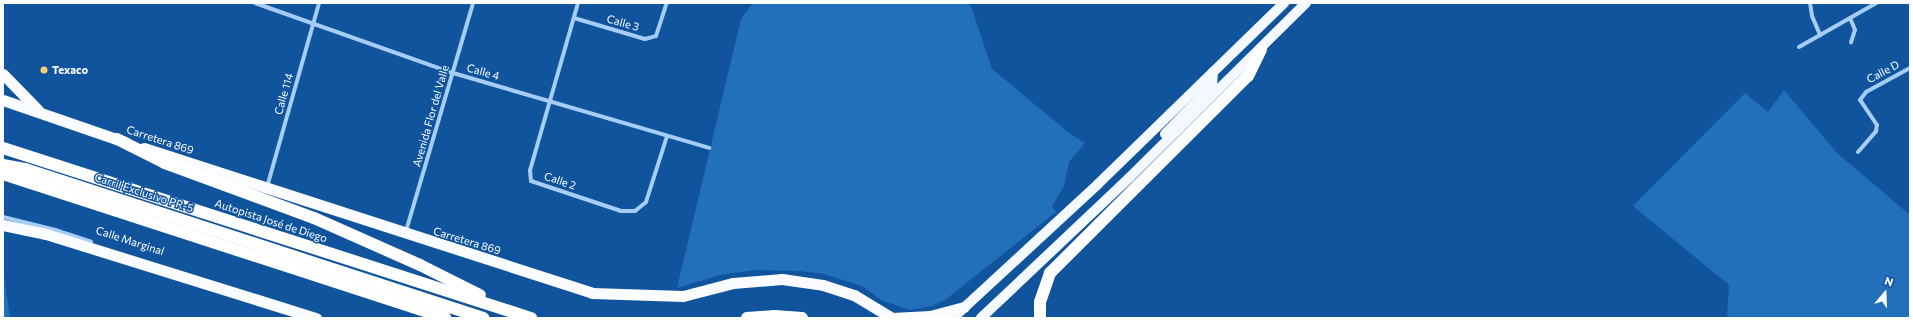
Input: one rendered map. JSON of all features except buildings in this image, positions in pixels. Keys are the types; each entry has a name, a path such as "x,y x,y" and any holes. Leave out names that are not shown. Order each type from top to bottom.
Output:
{"highway":[{"path":"1040,318 1040,302 1050,273 1248,76 1261,49"},
{"path":"3,74 6,80 41,113"},
{"name":"Carretera 869","path":"3,100 405,235 592,293 683,296 733,283 782,279 823,285 854,295 892,318"},
{"path":"117,139 165,163 314,218 413,261 514,312"},
{"name":"Autopista José de Diego","path":"3,148 531,318"},
{"path":"3,158 25,169"},
{"path":"3,165 25,169"},
{"name":"Carril Exclusivo PR-5","path":"25,169 483,318"},
{"path":"3,174 445,318"},
{"name":"Calle Marginal","path":"3,225 46,234 229,293 246,296 316,318"},
{"path":"892,318 930,316 964,307"},
{"path":"747,318 775,316 802,318"}],"main road":[{"path":"953,318 1098,184 1284,3"},
{"path":"981,318 1150,157 1306,3"},
{"path":"1150,157 1158,141 1212,86 1213,72"}],"street":[{"name":"Calle 4","path":"255,3 313,25 453,73 709,148"},
{"name":"Calle 114","path":"266,189 319,3"},
{"name":"Avenida Flor del Valle","path":"405,235 473,3"},
{"name":"Calle 2","path":"578,3 530,170 531,181 621,211 635,211 646,202 667,136"},
{"name":"Calle 3","path":"574,18 645,39 656,36 667,3"},
{"path":"1810,3 1812,16 1820,36"},
{"path":"1800,47 1876,3"},
{"path":"1850,18 1855,30 1851,42"},
{"name":"Calle D","path":"1858,152 1876,131 1877,125 1860,100 1866,92 1910,68"},
{"name":"Calle Marginal","path":"3,217 55,230 246,296"}],"shaded area":[{"path":"753,3 970,3 992,69 1069,133 1085,143 1069,162 1064,186 1052,206 1056,212 945,300 932,306 910,310 881,300 862,286 824,274 800,271 755,270 720,275 677,288 741,19"},
{"path":"1784,90 1837,153 1910,215 1910,318 1731,318 1727,315 1729,285 1633,206 1745,93 1768,112"},
{"path":"3,270 10,318 3,318"}],"place":[{"name":"Texaco","path":"44,70"}]}
